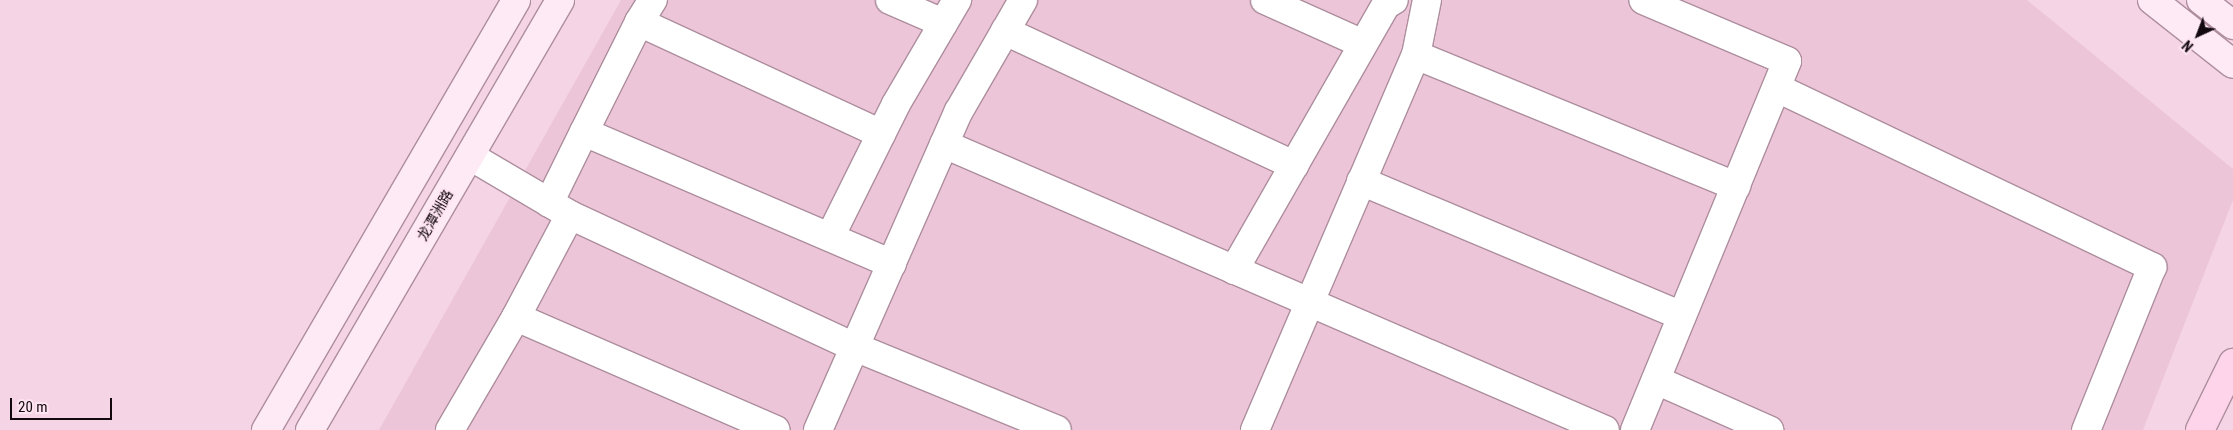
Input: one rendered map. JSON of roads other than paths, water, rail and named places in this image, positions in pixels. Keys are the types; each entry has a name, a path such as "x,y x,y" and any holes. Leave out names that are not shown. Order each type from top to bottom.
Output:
{"main road":[{"path":"266,430 516,0"},
{"name":"龙潭洲路","path":"310,430 560,0"},
{"path":"2152,0 2233,64"},
{"path":"2202,0 2233,25"},
{"path":"2200,430 2233,363"}],"street":[{"path":"830,237 881,134 950,11 890,0"},
{"path":"818,430 959,111 1023,0"},
{"path":"1265,0 1363,44"},
{"path":"1234,270 1386,5 1394,0"},
{"path":"1264,427 1308,301 1416,55 1427,0"},
{"path":"1635,430 1787,62 1643,0"},
{"path":"450,430 516,317 560,209 584,132 646,11 881,134"},
{"path":"1005,32 1294,165"},
{"path":"1416,55 1736,186"},
{"path":"1776,88 2152,267 2086,430"},
{"path":"584,132 892,264"},
{"path":"944,144 1605,430"},
{"path":"470,156 560,209 855,347 1057,430"},
{"path":"1361,181 1682,316"},
{"path":"516,317 776,430"},
{"path":"1656,380 1769,430"}]}
